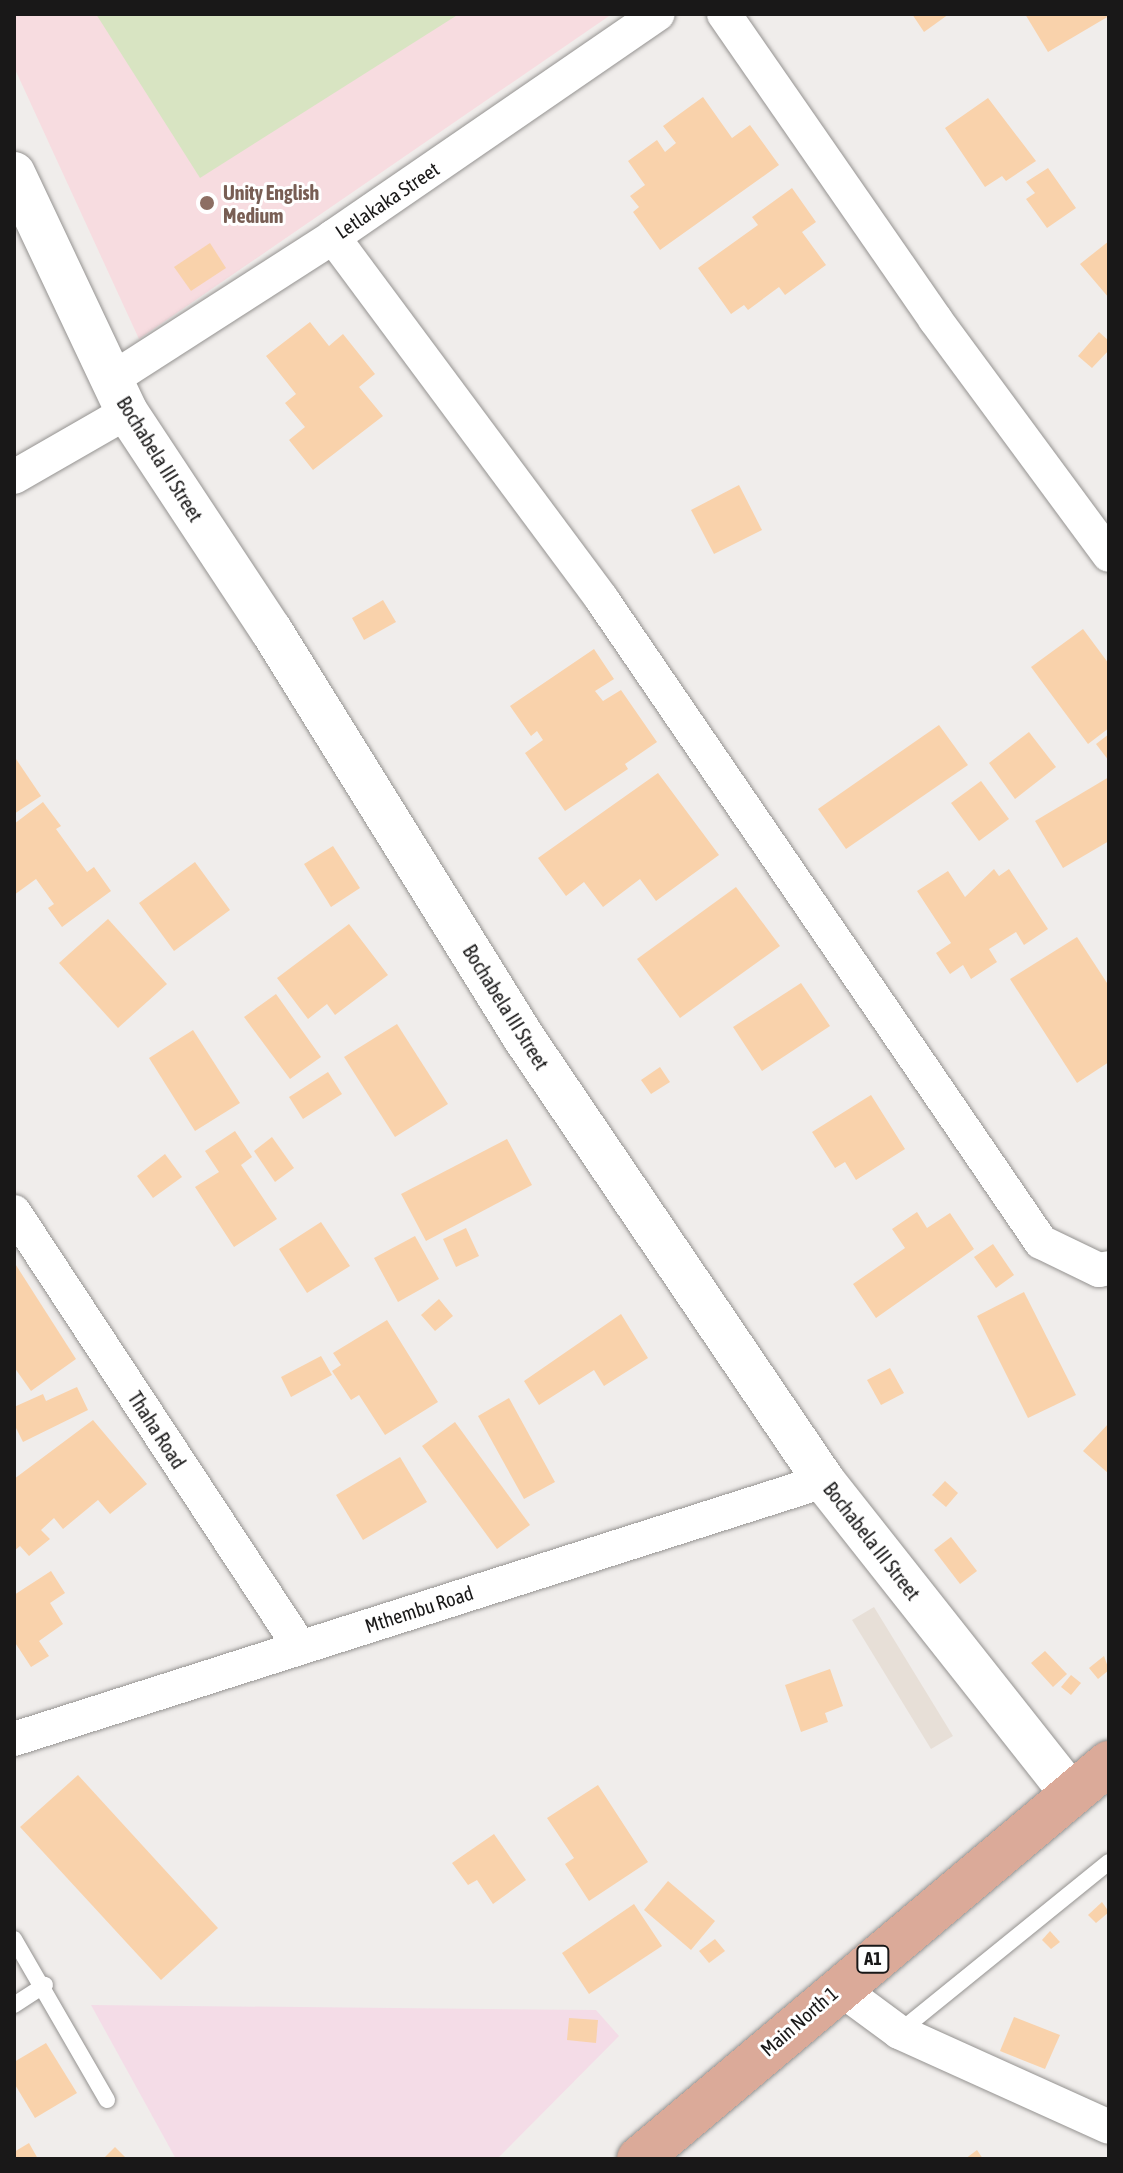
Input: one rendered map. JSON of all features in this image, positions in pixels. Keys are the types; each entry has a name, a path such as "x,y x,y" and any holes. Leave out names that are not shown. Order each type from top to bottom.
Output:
{"main road":[{"name":"Main North 1","path":"639,2159 838,1987 1109,1763"}],"street":[{"name":"Letlakaka Street","path":"14,477 333,237 658,14"},
{"path":"724,14 935,319 1109,555"},
{"name":"Bochabela III Street","path":"14,173 119,396 271,630 524,1038 824,1481 1071,1794"},
{"path":"333,237 601,598 1041,1242 1099,1270 1109,1268"},
{"name":"Thaha Road","path":"14,1212 300,1647"},
{"name":"Mthembu Road","path":"14,1739 824,1481"},
{"path":"838,1987 899,2032 1109,2127"}],"lane":[{"path":"899,2032 1109,1862"},
{"path":"14,1939 45,1985 107,2100"},
{"path":"14,2005 45,1985"}],"shaded area":[{"name":"Unity English Medium","path":"14,14 612,14 139,339 14,67"},
{"path":"874,1607 953,1736 931,1749 852,1620"},
{"path":"91,2005 596,2010 619,2036 497,2159 176,2159"}],"green space":[{"path":"96,14 459,14 200,178"}],"building":[{"path":"912,14 949,14 924,32"},
{"path":"1025,14 1109,14 1109,16 1048,52"},
{"path":"703,97 732,138 750,125 779,165 660,250 633,212 639,207 630,196 645,185 628,161 657,140 665,152 676,143 663,126"},
{"path":"988,98 1036,161 1006,181 1002,176 985,187 945,128"},
{"path":"1048,168 1076,208 1047,228 1026,199 1035,193 1026,182"},
{"path":"792,188 816,222 802,232 826,265 785,295 779,287 748,310 744,305 731,314 698,268 758,225 752,217"},
{"path":"1109,241 1109,298 1080,264"},
{"path":"210,243 226,268 191,291 174,267"},
{"path":"310,322 329,346 343,334 375,374 359,387 383,416 313,470 289,440 305,427 285,403 296,394 266,356"},
{"path":"1099,332 1109,341 1109,350 1092,368 1078,356"},
{"path":"739,485 762,530 714,554 691,510"},
{"path":"383,600 396,622 364,640 352,618"},
{"path":"1083,629 1109,664 1109,728 1088,744 1031,667"},
{"path":"594,649 614,679 595,691 603,701 621,690 657,742 625,764 628,769 565,811 525,753 543,740 537,731 531,736 510,706"},
{"path":"939,725 968,765 846,849 818,809"},
{"path":"1029,732 1056,767 1015,799 989,763"},
{"path":"1109,734 1109,761 1096,744"},
{"path":"14,756 41,796 14,814"},
{"path":"658,773 719,855 656,901 640,879 603,907 584,882 566,896 538,858"},
{"path":"1109,777 1109,841 1063,868 1035,821"},
{"path":"981,781 1009,819 979,841 951,803"},
{"path":"43,802 61,826 56,829 87,872 94,867 111,891 62,927 48,908 54,904 36,879 14,895 14,824"},
{"path":"333,846 360,888 331,907 304,864"},
{"path":"195,862 230,910 174,951 139,903"},
{"path":"994,869 999,876 1009,869 1048,929 1024,945 1016,932 989,949 997,962 971,979 963,965 950,974 936,953 951,943 917,891 948,871 965,897"},
{"path":"736,887 780,946 680,1018 637,959"},
{"path":"108,919 167,984 118,1028 59,963"},
{"path":"349,924 388,975 335,1015 327,1004 308,1019 277,978"},
{"path":"1077,937 1109,986 1109,1062 1077,1083 1010,979"},
{"path":"801,983 830,1026 762,1071 733,1027"},
{"path":"276,994 321,1057 290,1079 244,1017"},
{"path":"397,1024 448,1104 395,1137 344,1057"},
{"path":"193,1030 240,1103 195,1131 149,1058"},
{"path":"660,1067 670,1082 651,1094 641,1080"},
{"path":"328,1072 342,1094 303,1119 289,1097"},
{"path":"871,1095 905,1149 856,1180 845,1162 835,1168 812,1132"},
{"path":"235,1131 252,1157 241,1165 277,1219 234,1247 195,1187 219,1172 205,1151"},
{"path":"272,1137 294,1168 275,1182 254,1151"},
{"path":"507,1139 532,1185 426,1241 401,1194"},
{"path":"165,1154 182,1177 153,1198 137,1176"},
{"path":"917,1212 927,1228 950,1213 974,1249 876,1318 853,1284 905,1248 892,1229"},
{"path":"321,1222 350,1266 307,1293 279,1249"},
{"path":"466,1228 479,1256 456,1267 443,1239"},
{"path":"415,1236 439,1279 398,1302 374,1258"},
{"path":"993,1244 1014,1275 996,1288 974,1257"},
{"path":"14,1262 76,1359 31,1391 14,1367"},
{"path":"1024,1292 1076,1395 1028,1418 977,1316"},
{"path":"439,1299 453,1316 435,1331 421,1315"},
{"path":"621,1314 648,1358 604,1386 594,1370 539,1405 524,1381"},
{"path":"387,1320 438,1402 385,1435 359,1395 351,1400 332,1371 341,1365 333,1353"},
{"path":"321,1356 332,1375 291,1397 281,1377"},
{"path":"890,1368 904,1393 881,1405 867,1380"},
{"path":"77,1387 88,1410 23,1442 14,1424 14,1407 43,1394 46,1401"},
{"path":"509,1398 555,1482 524,1499 478,1416"},
{"path":"93,1420 147,1484 110,1514 98,1500 63,1529 54,1518 41,1530 50,1539 29,1556 20,1546 14,1551 14,1479"},
{"path":"455,1422 530,1525 497,1549 422,1446"},
{"path":"1109,1423 1109,1474 1083,1451"},
{"path":"400,1457 427,1502 363,1540 336,1495"},
{"path":"945,1481 958,1493 946,1507 932,1495"},
{"path":"951,1537 977,1571 960,1584 934,1550"},
{"path":"51,1571 65,1593 50,1603 63,1624 39,1641 49,1656 31,1667 14,1641 14,1595"},
{"path":"1045,1651 1067,1674 1053,1687 1031,1663"},
{"path":"1104,1656 1109,1670 1098,1679 1089,1668"},
{"path":"830,1669 843,1706 825,1713 828,1722 801,1732 785,1685"},
{"path":"1071,1675 1081,1683 1071,1695 1061,1687"},
{"path":"78,1775 218,1928 161,1980 20,1827"},
{"path":"598,1785 648,1862 589,1901 565,1864 574,1858 547,1818"},
{"path":"494,1834 526,1880 493,1904 477,1880 468,1885 452,1863"},
{"path":"668,1881 715,1921 691,1950 644,1910"},
{"path":"1102,1902 1109,1912 1096,1923 1088,1915"},
{"path":"634,1904 662,1946 589,1994 562,1953"},
{"path":"1050,1931 1060,1942 1051,1949 1042,1940"},
{"path":"715,1939 725,1951 709,1963 699,1951"},
{"path":"1014,2017 1060,2035 1045,2069 1000,2051"},
{"path":"569,2018 598,2020 596,2043 567,2040"},
{"path":"46,2043 77,2093 35,2118 14,2083 14,2062"},
{"path":"29,2143 38,2159 14,2159 14,2152"},
{"path":"115,2147 127,2159 103,2159"},
{"path":"977,2150 983,2159 965,2159"}],"place":[{"name":"Unity English Medium","path":"207,203"}]}
